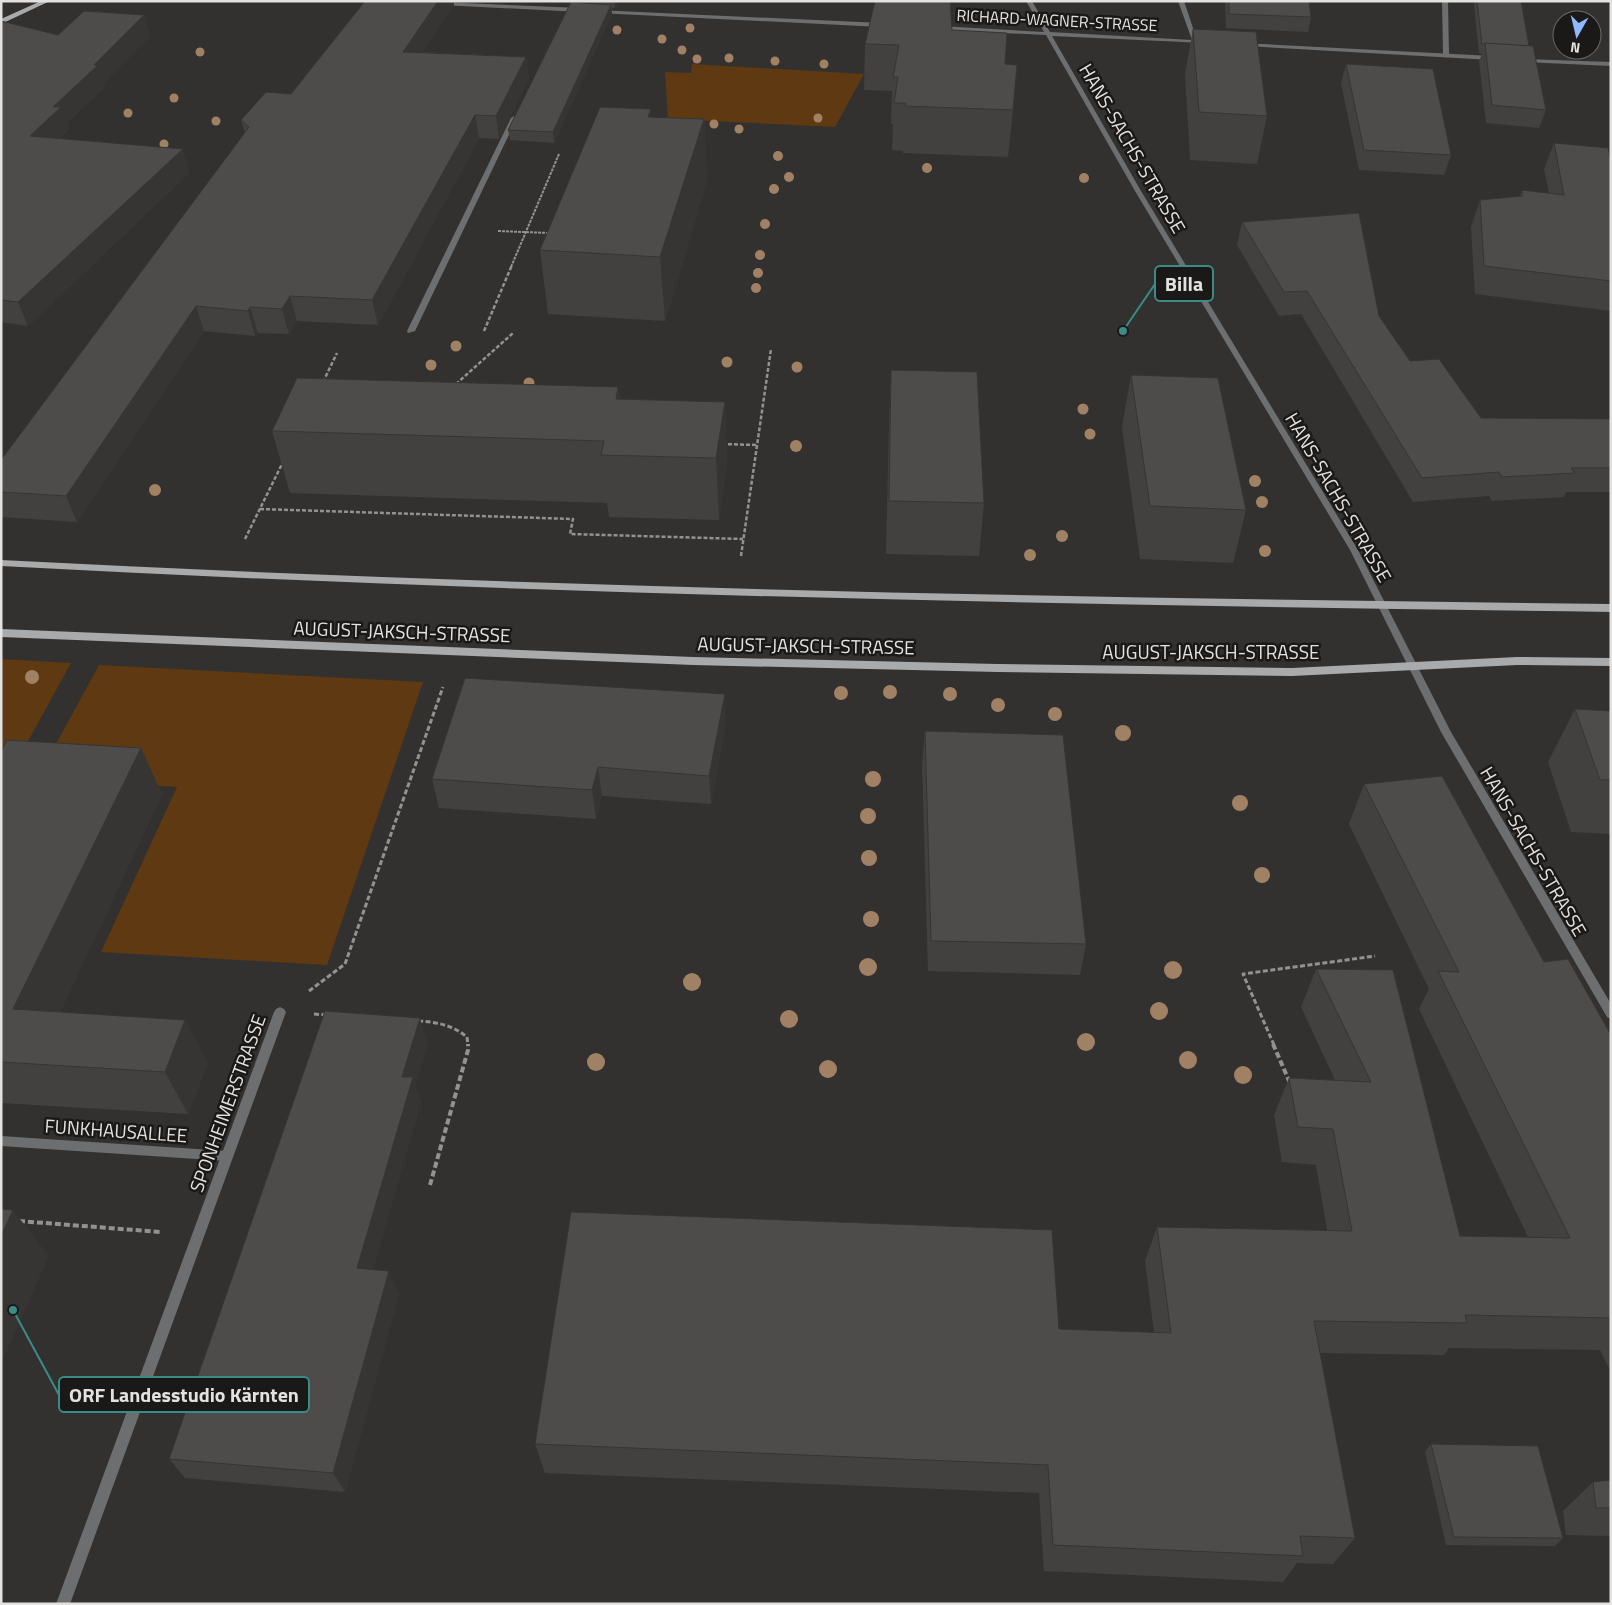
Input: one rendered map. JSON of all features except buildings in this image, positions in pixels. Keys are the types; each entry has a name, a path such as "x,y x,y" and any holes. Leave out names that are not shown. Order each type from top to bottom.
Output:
{"main road":[{"path":"1,22 47,1"},
{"path":"1,563 228,575 736,592 1611,608"},
{"name":"AUGUST-JAKSCH-STRASSE","path":"1,633 722,662 1292,672 1517,661 1611,662"}],"street":[{"name":"HANS-SACHS-STRASSE","path":"1029,1 1138,191 1354,550 1446,732 1611,1014"},
{"path":"1181,1 1195,42"},
{"path":"1445,1 1446,55"},
{"path":"431,2 585,11"},
{"path":"564,18 568,10"},
{"path":"593,11 889,26"},
{"name":"RICHARD-WAGNER-STRASSE","path":"929,28 1214,42"},
{"path":"1234,44 1504,58"},
{"path":"1514,59 1611,64"},
{"path":"412,331 517,113"},
{"name":"SPONHEIMERSTRASSE","path":"63,1604 280,1012"},
{"name":"FUNKHAUSALLEE","path":"1,1141 228,1156"}],"path":[{"path":"484,331 559,154"},
{"path":"458,234 488,230 553,233"},
{"path":"453,386 513,333"},
{"path":"736,592 771,348"},
{"path":"320,388 337,354"},
{"path":"718,444 757,445"},
{"path":"228,575 286,458"},
{"path":"260,510 573,519 570,534 743,539"},
{"name":"SPONHEIMERSTRASSE","path":"280,1012 345,964 455,652"},
{"path":"1293,1090 1243,974 1375,956"},
{"path":"280,1012 337,1016"},
{"path":"413,1021 441,1022 458,1029 467,1037 468,1050 430,1185"},
{"path":"11,1221 198,1235"}],"shaded area":[{"path":"692,64 864,74 835,127 668,119 665,72 691,73"},
{"path":"1,659 71,663 1,790"},
{"path":"99,665 423,682 327,965 101,952 177,787 37,779"}],"place":[{"name":"Billa","path":"1123,331"},
{"name":"ORF Landesstudio Kärnten","path":"13,1310"}]}
